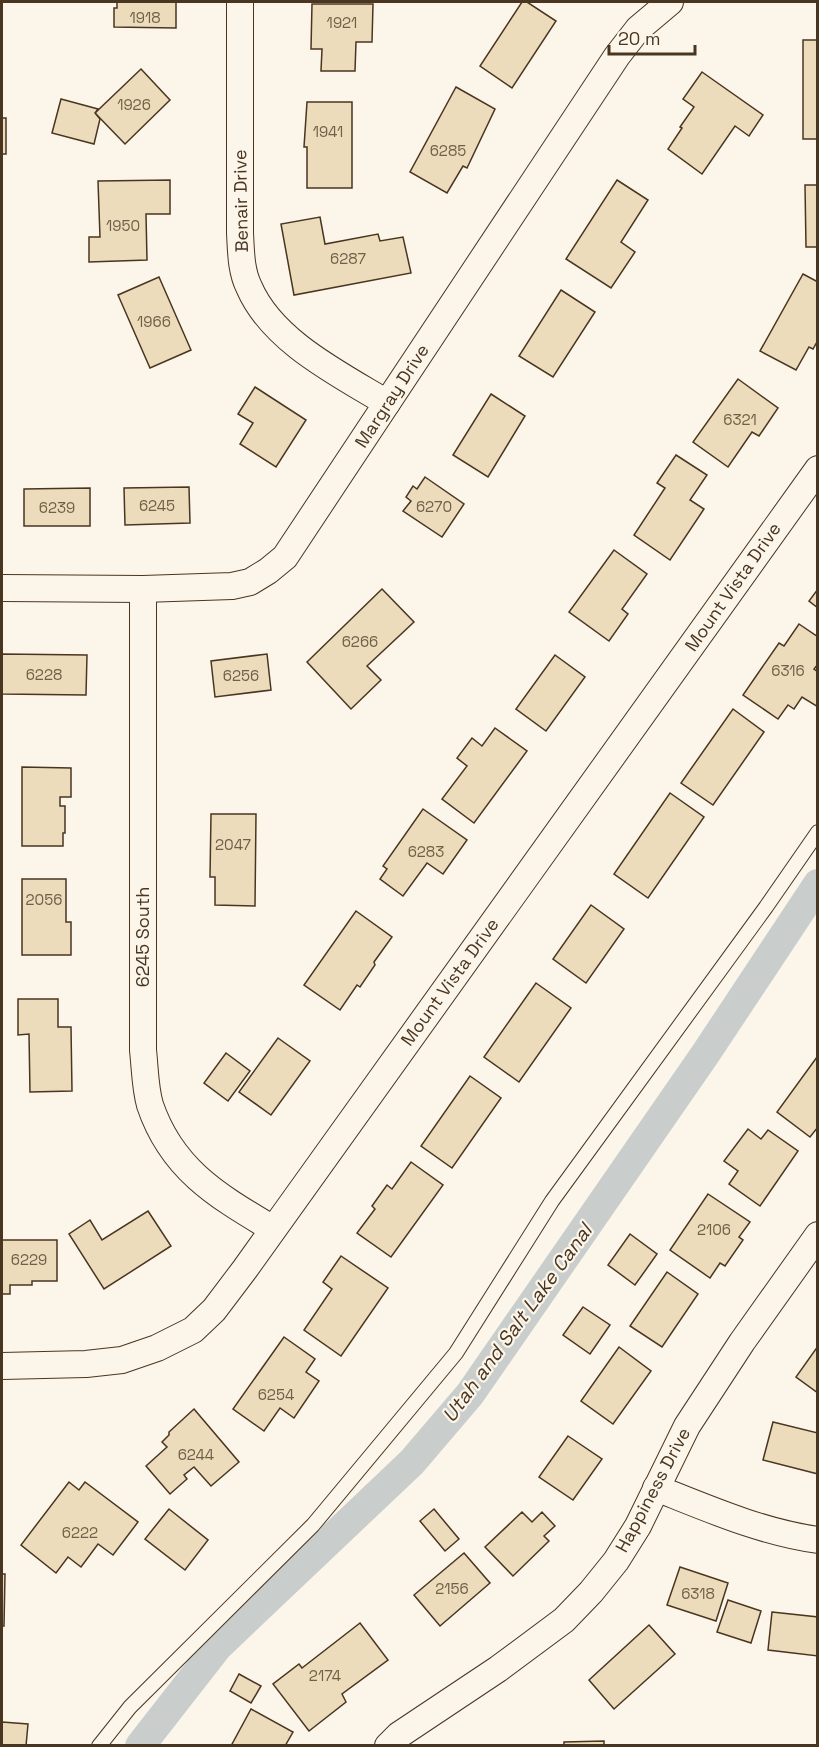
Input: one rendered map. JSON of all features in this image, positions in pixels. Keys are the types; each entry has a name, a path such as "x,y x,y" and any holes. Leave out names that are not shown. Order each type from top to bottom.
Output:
{"street":[{"name":"Benair Drive","path":"240,2 240,233 241,260 248,286 263,313 282,334 387,403"},
{"name":"Margray Drive","path":"2,588 143,589 232,586 250,582 285,557 616,56 638,29 670,2"},
{"name":"Mount Vista Drive","path":"2,1366 86,1364 122,1360 157,1348 193,1330 214,1310 818,469"},
{"name":"6245 South","path":"143,589 143,1050 150,1103 161,1131 178,1156 196,1176 216,1195 273,1229"},
{"name":"Happiness Drive","path":"388,1746 399,1735 498,1669 564,1620 591,1592 616,1561 638,1526 687,1426 742,1342 818,1235"},
{"path":"656,1488 750,1525 795,1537 818,1540"}],"lane":[{"path":"99,1746 130,1707 313,1525 456,1353 552,1201 818,832"}],"building":[{"path":"117,2 176,2 176,28 114,27 114,8 117,8"},
{"path":"522,2 527,2 556,21 512,88 480,66"},
{"path":"312,4 373,4 372,42 356,42 355,71 321,71 322,49 311,49"},
{"path":"803,40 818,40 818,139 803,139"},
{"path":"141,69 170,100 125,144 95,113"},
{"path":"702,72 763,115 749,136 735,126 702,174 668,149 694,107 683,99"},
{"path":"456,87 495,109 467,168 463,166 447,193 410,172"},
{"path":"61,99 98,109 95,113 100,119 94,144 52,133"},
{"path":"307,102 352,102 352,188 307,188 307,147 304,147"},
{"path":"2,118 6,118 6,154 2,154"},
{"path":"170,180 170,214 146,214 147,260 89,262 89,237 100,237 98,181"},
{"path":"617,180 648,200 621,242 635,252 611,288 566,259"},
{"path":"805,185 818,185 818,247 806,247"},
{"path":"320,217 325,244 378,234 380,241 403,237 411,273 294,295 281,224"},
{"path":"803,274 818,282 818,340 813,349 809,347 796,370 760,351"},
{"path":"159,277 191,350 150,368 118,295"},
{"path":"561,290 595,312 553,377 519,356"},
{"path":"738,379 778,408 759,436 752,432 728,467 693,442"},
{"path":"255,387 306,420 276,467 240,444 253,423 238,414"},
{"path":"491,394 525,416 488,477 453,455"},
{"path":"676,455 707,475 690,500 704,509 670,560 634,535 665,488 657,483"},
{"path":"425,477 464,504 442,537 403,511 411,501 406,497 413,486 417,489"},
{"path":"189,487 190,523 125,525 124,488"},
{"path":"90,488 90,526 24,526 24,489"},
{"path":"614,550 647,574 622,609 628,614 609,641 569,612"},
{"path":"382,589 414,622 367,666 381,680 351,709 307,662"},
{"path":"818,589 818,608 809,601"},
{"path":"799,624 818,637 818,664 814,669 818,672 818,707 802,697 794,709 788,705 778,719 743,695 779,643 784,646"},
{"path":"2,654 87,655 86,695 2,694"},
{"path":"267,654 271,690 215,697 211,661"},
{"path":"555,655 585,677 546,731 516,709"},
{"path":"733,709 764,732 713,805 681,783"},
{"path":"495,728 527,751 474,823 442,799 467,766 457,758 472,738 482,746"},
{"path":"22,767 71,768 71,797 60,797 60,806 65,806 63,846 22,846"},
{"path":"670,793 704,817 648,898 614,874"},
{"path":"423,809 467,840 443,874 427,863 403,896 380,879 387,869 383,866"},
{"path":"211,814 256,814 255,906 215,905 215,877 210,877"},
{"path":"22,879 66,879 66,922 71,922 71,955 22,955"},
{"path":"591,905 624,929 586,983 553,959"},
{"path":"356,911 392,937 360,987 357,985 340,1010 304,985"},
{"path":"536,983 571,1008 519,1082 484,1057"},
{"path":"18,999 58,999 58,1027 71,1027 72,1091 30,1092 29,1034 18,1035"},
{"path":"278,1038 310,1061 271,1115 239,1092"},
{"path":"226,1053 250,1071 228,1101 204,1083"},
{"path":"817,1057 818,1127 810,1137 777,1112"},
{"path":"470,1076 501,1098 452,1168 421,1146"},
{"path":"748,1129 761,1139 768,1130 798,1151 760,1206 729,1184 738,1171 724,1161"},
{"path":"411,1162 443,1185 391,1257 357,1233 375,1209 372,1206 387,1185 392,1189"},
{"path":"708,1194 750,1222 739,1237 743,1240 725,1266 720,1263 710,1278 670,1250"},
{"path":"148,1211 171,1246 104,1289 69,1234 90,1220 102,1240"},
{"path":"630,1234 657,1254 635,1285 608,1265"},
{"path":"2,1240 57,1240 57,1281 32,1281 32,1285 10,1285 10,1294 2,1294"},
{"path":"341,1256 388,1288 341,1356 304,1330 332,1289 323,1282"},
{"path":"667,1272 698,1294 662,1347 630,1326"},
{"path":"583,1307 610,1325 590,1354 563,1335"},
{"path":"284,1337 315,1359 306,1372 319,1381 294,1418 280,1408 264,1431 233,1409"},
{"path":"818,1346 818,1393 796,1377"},
{"path":"619,1347 651,1371 613,1424 581,1401"},
{"path":"194,1409 239,1462 211,1486 194,1467 184,1475 187,1479 170,1494 146,1466 167,1447 162,1442 169,1432"},
{"path":"773,1422 818,1433 818,1474 763,1460"},
{"path":"568,1436 602,1459 573,1500 539,1477"},
{"path":"69,1482 79,1490 85,1482 138,1522 113,1555 98,1544 81,1567 68,1557 56,1573 21,1545"},
{"path":"169,1509 208,1540 185,1570 145,1539"},
{"path":"434,1509 459,1539 445,1551 420,1521"},
{"path":"522,1512 532,1522 542,1512 555,1526 544,1536 549,1541 513,1576 485,1547"},
{"path":"464,1553 490,1583 440,1626 414,1595"},
{"path":"680,1567 728,1583 716,1621 667,1605"},
{"path":"2,1574 5,1574 4,1626 2,1626"},
{"path":"728,1600 761,1611 751,1643 717,1632"},
{"path":"772,1612 818,1617 818,1656 768,1650"},
{"path":"360,1623 388,1660 342,1694 346,1702 309,1731 273,1684 299,1664 302,1668"},
{"path":"649,1625 675,1654 614,1709 589,1680"},
{"path":"239,1674 261,1686 251,1703 230,1691"},
{"path":"251,1709 293,1732 285,1746 231,1746"},
{"path":"2,1722 28,1724 26,1746 2,1746"},
{"path":"604,1741 604,1746 564,1746 564,1742"}],"waterway":[{"name":"Utah and Salt Lake Canal","path":"140,1746 218,1646 412,1462 470,1394 706,1053 818,884"}]}
